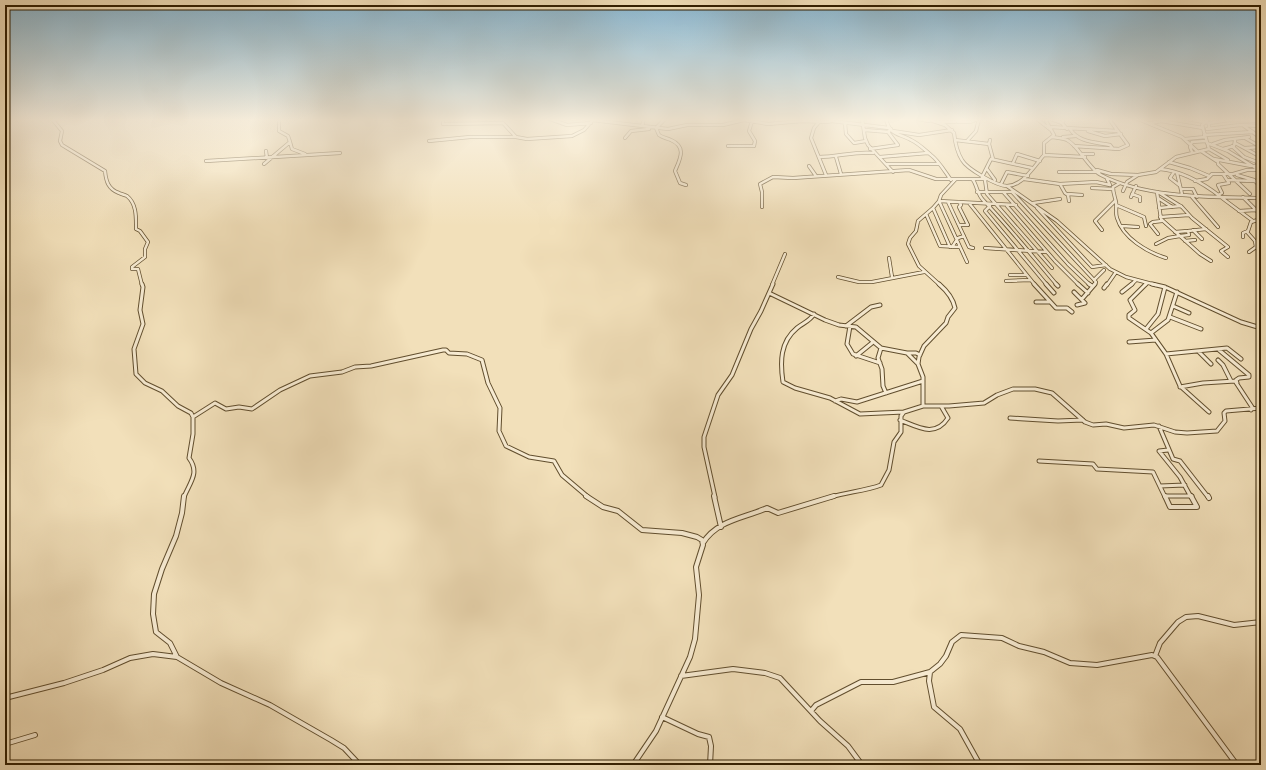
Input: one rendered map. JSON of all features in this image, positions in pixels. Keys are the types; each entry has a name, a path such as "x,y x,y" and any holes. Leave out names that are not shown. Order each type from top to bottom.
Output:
{"street":[{"path":"79,155 105,171 106,182 113,191 127,196 133,204 136,216 136,229 142,233 148,242 145,249 145,257 132,267 132,269 138,269 143,287 140,310 142,324 134,349 136,374 145,383 162,391 178,406 188,411 192,417 193,434 189,458 194,465 195,473 183,499 182,513 176,536 162,569 153,598 153,614 156,632 170,643 177,657"},
{"path":"206,161 291,155"},
{"path":"682,155 675,171 680,183 686,185"},
{"path":"826,175 819,157 836,157 848,155"},
{"path":"876,155 880,157 893,172"},
{"path":"880,157 905,155"},
{"path":"930,155 953,180"},
{"path":"959,155 960,159 986,180 987,192 1052,268"},
{"path":"992,155 993,159"},
{"path":"1013,163 1016,155"},
{"path":"1020,155 1040,160"},
{"path":"1007,186 1018,183 1028,176 1032,168 1044,155 1085,157 1095,170 1106,178 1111,184 1096,182 1060,184 1024,179"},
{"path":"1059,172 1102,172 1138,176 1154,173 1176,157 1183,155"},
{"path":"1207,155 1218,162 1219,165 1237,180 1250,194"},
{"path":"1219,155 1230,161"},
{"path":"1224,158 1232,155"},
{"path":"1235,155 1260,168"},
{"path":"1242,155 1257,162 1260,168"},
{"path":"266,156 268,160"},
{"path":"264,164 274,156"},
{"path":"836,157 841,174"},
{"path":"982,177 987,169 989,160 993,159 1032,168"},
{"path":"1214,159 1260,168"},
{"path":"1242,159 1257,162"},
{"path":"1169,162 1190,168 1209,176"},
{"path":"887,164 938,164"},
{"path":"809,166 816,176"},
{"path":"1196,181 1206,179 1212,174 1235,174 1260,168"},
{"path":"987,169 996,181"},
{"path":"1160,169 1176,172 1196,181 1253,221 1261,219"},
{"path":"762,207 762,192 760,184 768,178 774,177 793,178 911,170 934,179 996,181"},
{"path":"1095,170 1102,172"},
{"path":"1001,184 1007,172 1028,176"},
{"path":"1176,172 1179,186"},
{"path":"1176,172 1170,178 1179,186 1182,194"},
{"path":"1220,197 1222,193 1217,186 1229,183 1223,174"},
{"path":"1235,174 1255,181 1261,186"},
{"path":"1123,191 1126,183 1138,176"},
{"path":"982,177 1007,186 1034,204 1061,224 1106,265 1116,272 1136,280 1165,287 1205,307 1241,322 1261,328"},
{"path":"1106,178 1157,192 1197,197 1261,198"},
{"path":"968,179 975,181 977,192 984,202 989,205 1058,286"},
{"path":"923,406 923,382 918,364 920,355 924,346 946,323 948,317 955,308 954,302 946,290 919,266 908,244 910,238 916,231 918,221 938,201 953,180"},
{"path":"1227,180 1255,181"},
{"path":"1121,182 1116,184 1113,189 1116,214 1121,226 1144,249 1154,255 1166,258"},
{"path":"1060,184 1068,194 1069,201"},
{"path":"1136,186 1132,195 1140,197 1140,201"},
{"path":"1208,188 1212,187"},
{"path":"1092,188 1113,189"},
{"path":"1181,189 1193,189 1197,197"},
{"path":"977,192 1016,192"},
{"path":"1012,192 1094,280"},
{"path":"1157,192 1160,217 1162,221 1211,261"},
{"path":"1157,192 1181,206 1189,215 1228,247 1221,251 1228,258"},
{"path":"1004,193 1068,264 1092,286"},
{"path":"1068,194 1082,195"},
{"path":"1192,196 1218,227"},
{"path":"1158,197 1172,207"},
{"path":"1243,197 1261,215"},
{"path":"1034,204 1060,200"},
{"path":"938,201 1007,206 1016,205"},
{"path":"938,201 967,262"},
{"path":"1102,230 1095,221 1115,201"},
{"path":"948,202 969,247 972,248"},
{"path":"959,202 961,205 959,207 968,225 959,225"},
{"path":"968,203 1027,276 1056,309 1067,308 1072,312"},
{"path":"1034,204 1092,267 1106,265"},
{"path":"989,205 984,212 1034,274 1054,293"},
{"path":"1116,205 1144,217 1146,226"},
{"path":"1007,206 1046,252 1069,276 1088,292"},
{"path":"1159,208 1181,206"},
{"path":"932,208 950,246"},
{"path":"1239,212 1256,210"},
{"path":"926,214 940,246 960,247"},
{"path":"1160,217 1189,215"},
{"path":"1158,234 1150,224 1153,222 1162,221"},
{"path":"1243,237 1243,233 1247,232 1253,221"},
{"path":"1121,226 1138,227"},
{"path":"1175,232 1206,229"},
{"path":"1193,230 1202,239"},
{"path":"1156,244 1168,238 1189,235 1188,231"},
{"path":"1247,232 1256,244 1256,247 1249,252"},
{"path":"950,246 954,244 956,240 964,236"},
{"path":"1185,241 1195,240"},
{"path":"985,248 1046,252"},
{"path":"721,527 704,447 704,437 718,395 730,379 751,329 769,292 784,254"},
{"path":"889,258 892,277"},
{"path":"1082,299 1096,282 1094,280 1104,270"},
{"path":"838,277 867,282 924,272"},
{"path":"1104,288 1116,272"},
{"path":"1010,275 1027,276 1034,274"},
{"path":"1006,281 1031,280"},
{"path":"1122,292 1136,280"},
{"path":"1147,282 1131,299 1135,310 1129,316 1130,320 1151,333 1166,354 1180,387 1209,412"},
{"path":"1146,329 1159,314 1165,287"},
{"path":"769,292 831,322 858,328 872,343 881,348 907,353 916,353 920,355"},
{"path":"1074,292 1082,299 1084,303 1077,305"},
{"path":"1151,333 1158,329 1170,317 1177,292"},
{"path":"1036,302 1050,302"},
{"path":"880,305 871,307 848,326 847,344 851,352 856,356 880,363"},
{"path":"1173,306 1189,313"},
{"path":"814,314 811,320 795,331 782,350 780,361 783,382 795,388 835,401 860,414 904,412 923,406 984,404 997,395 1013,389 1035,389 1052,393 1083,420 1093,425 1106,424 1124,428 1144,425 1159,426 1181,432 1214,431 1219,429 1225,421 1224,412 1261,408"},
{"path":"1170,317 1201,329"},
{"path":"1129,342 1156,340"},
{"path":"856,356 872,343"},
{"path":"881,348 878,355 883,386 886,393"},
{"path":"1166,354 1228,348 1242,359"},
{"path":"192,417 215,403 226,409 239,407 252,409 280,390 314,375 342,372 355,367 371,366 443,350 452,354 473,356 480,358 483,362 488,383 500,408 500,434 509,449 529,457 545,458 554,461 562,475 583,494 603,507 618,511 642,530 656,530 689,534 700,537 708,535 735,518 754,514 767,508 780,513 848,492 877,487 884,481 889,470 894,442 901,432 900,420 904,412"},
{"path":"1219,350 1249,375 1248,378 1239,378 1236,380 1237,383"},
{"path":"1199,352 1211,364"},
{"path":"907,353 918,364"},
{"path":"1218,360 1223,365 1231,381"},
{"path":"1180,387 1203,383 1231,381 1237,383 1252,407 1251,410"},
{"path":"835,401 841,399 858,402 923,382"},
{"path":"900,420 930,431 938,430 948,418 941,406"},
{"path":"1010,418 1058,422 1083,420"},
{"path":"1159,426 1173,459 1180,461 1209,498"},
{"path":"1039,461 1093,464 1097,469 1153,472 1172,507 1197,507 1185,485 1159,451 1168,450"},
{"path":"1160,486 1185,485"},
{"path":"1165,496 1192,496"},
{"path":"633,765 651,741 690,657 695,639 699,589 696,569 703,542 708,535"},
{"path":"700,537 703,542"},
{"path":"1155,656 1161,641 1182,619 1201,615 1229,624 1239,625 1261,622"},
{"path":"811,711 816,705 861,682 893,682 930,672 940,664 946,656 952,642 961,635 1002,638 1019,646 1044,652 1070,663 1107,664 1130,658 1155,656"},
{"path":"5,698 64,683 108,668 130,658 153,654 177,657 221,683 270,705 331,740 344,748 360,765"},
{"path":"1155,656 1180,687 1237,765"},
{"path":"681,676 733,669 765,673 780,678 820,721 848,746 862,765"},
{"path":"930,672 929,681 934,707 960,729 980,765"},
{"path":"662,717 698,734 708,737 712,750 710,765"},
{"path":"5,744 35,735"}]}
